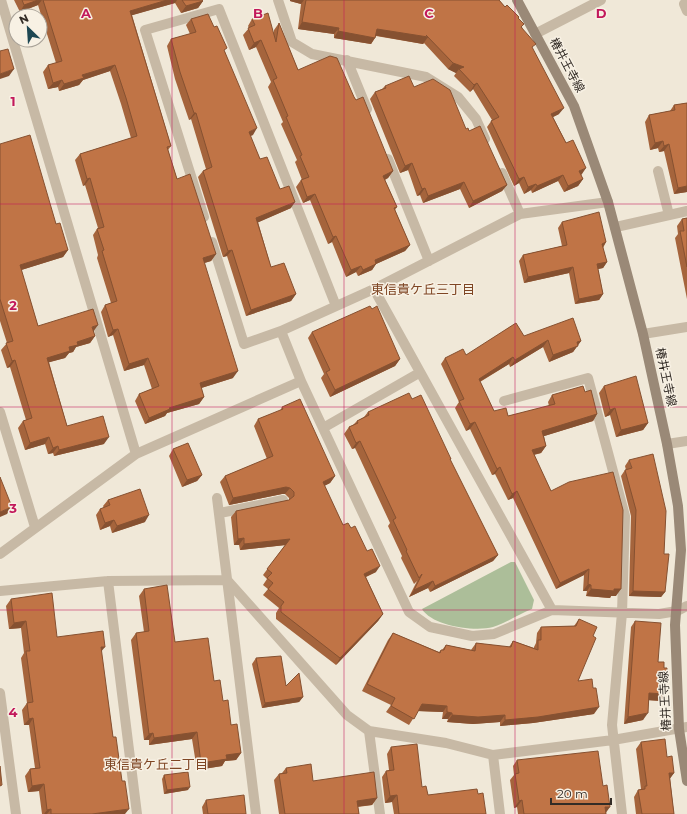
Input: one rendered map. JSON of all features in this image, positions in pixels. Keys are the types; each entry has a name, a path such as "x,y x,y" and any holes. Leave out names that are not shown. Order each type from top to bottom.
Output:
{"main road":[{"name":"椿井王寺線","path":"517,0 574,106 608,202 643,334 667,444 678,506 681,550 675,625 687,781"}],"street":[{"path":"1,0 136,454"},
{"path":"278,0 292,42 312,54 348,60 426,77 458,97 476,119 490,148"},
{"path":"535,34 600,0"},
{"path":"687,3 684,4 687,11"},
{"path":"336,306 219,9 146,30 244,344 281,331 374,289 520,214 608,202"},
{"path":"348,60 371,118"},
{"path":"382,146 429,261"},
{"path":"497,162 520,214"},
{"path":"658,171 669,215"},
{"path":"616,228 687,211"},
{"path":"374,289 418,373 552,610"},
{"path":"643,334 687,327"},
{"path":"281,331 301,381 409,612 430,627 472,636 494,634 552,610 659,614 677,611 687,606"},
{"path":"323,428 418,373"},
{"path":"504,401 588,378 625,516 622,613 612,725 622,814"},
{"path":"1,552 136,454 301,381"},
{"path":"0,412 35,527"},
{"path":"667,444 687,441"},
{"path":"217,498 256,814"},
{"path":"220,513 283,500"},
{"path":"0,591 108,581 227,580 347,715 369,731 446,743 493,755 613,740 683,728"},
{"path":"108,581 137,814"},
{"path":"0,693 2,733 16,814"},
{"path":"369,731 380,814"},
{"path":"493,755 500,814"}],"green space":[{"path":"511,562 515,562 534,600 532,609 493,627 476,629 454,626 435,620 427,615 422,609"}],"building":[{"path":"22,0 38,0 24,5"},
{"path":"43,0 167,0 130,11 171,146 167,147 177,179 190,174 216,254 203,258 238,371 200,383 204,397 169,408 170,409 149,418 139,394 159,386 148,358 129,364 118,329 113,330 105,305 117,301 97,229 104,227 90,178 87,179 80,154 137,136 115,65 82,75 84,78 64,84 62,80 53,83 48,65 62,61 48,16 48,8 45,8"},
{"path":"182,0 202,0 203,1 186,6"},
{"path":"306,0 499,0 505,7 507,5 519,17 518,18 524,24 521,27 536,44 532,47 564,108 551,114 566,143 573,140 586,168 579,171 583,179 568,186 563,175 537,186 536,184 528,187 524,177 519,179 491,121 499,117 477,83 474,85 459,69 464,67 453,63 428,37 377,29 375,38 338,31 339,28 302,22"},
{"path":"268,13 276,42 279,23 298,70 330,56 337,58 356,100 363,97 393,171 383,176 397,207 394,208 410,245 375,260 376,264 363,270 361,266 351,270 336,236 333,237 315,194 307,197 301,180 309,177 300,156 302,155 286,117 288,116 273,80 277,78 261,40 254,43 248,28 255,25 252,19"},
{"path":"208,14 214,27 217,26 227,48 224,50 257,128 249,132 260,159 267,157 280,189 289,186 295,202 256,218 271,267 284,263 296,294 251,310 232,250 228,251 203,171 212,167 196,113 194,113 180,72 171,39 196,32 191,19"},
{"path":"8,49 14,69 0,74 0,51"},
{"path":"409,76 414,87 433,79 450,90 466,129 468,128 469,131 480,126 507,185 473,201 464,182 428,196 425,188 422,189 412,163 405,166 375,92"},
{"path":"687,103 687,186 678,188 669,144 664,146 663,141 655,143 649,115 675,110 674,105"},
{"path":"30,135 56,224 60,223 68,250 20,265 38,326 93,309 98,325 92,327 95,336 77,342 78,345 69,347 70,351 47,358 67,426 103,416 109,437 59,450 58,446 53,448 49,437 30,443 23,421 32,418 15,360 12,361 6,343 13,341 0,299 0,144"},
{"path":"599,212 606,242 602,244 607,262 597,264 603,294 579,299 573,267 528,277 523,255 567,245 562,222"},
{"path":"687,218 687,267 680,231 684,231 682,219"},
{"path":"370,306 372,309 377,306 400,359 335,390 326,372 330,370 312,332"},
{"path":"573,318 581,341 577,342 578,346 553,355 548,340 515,360 513,357 479,379 494,411 506,408 508,416 555,404 552,395 583,386 585,392 591,390 597,414 542,431 546,446 532,450 551,491 569,482 613,472 623,510 621,589 614,589 614,591 591,589 591,585 588,584 589,569 560,583 517,491 512,494 500,467 497,469 475,422 470,424 459,401 464,399 445,358 463,349 466,355 516,323 524,336"},
{"path":"636,376 648,423 621,430 615,408 610,410 604,386"},
{"path":"409,393 412,399 421,395 450,459 498,555 435,586 433,581 414,590 422,574 419,578 393,520 396,518 360,441 356,443 349,427 358,423 357,421 369,415 368,412"},
{"path":"300,399 335,476 323,482 343,525 348,523 351,528 355,526 367,551 372,549 380,566 364,574 383,614 340,658 281,612 281,606 284,602 268,589 273,583 267,578 272,573 267,569 290,539 244,544 244,538 238,539 236,511 289,500 294,496 294,492 290,488 286,487 233,498 225,476 273,456 258,419 283,409 282,407"},
{"path":"188,443 202,475 187,480 173,449"},
{"path":"653,454 666,511 664,554 669,554 665,592 633,591 636,510 625,470 632,468 629,460"},
{"path":"0,477 12,507 0,512"},
{"path":"140,489 149,515 117,526 114,520 105,523 100,509 110,505 108,500"},
{"path":"167,585 175,642 208,638 214,681 220,680 223,701 228,700 231,725 237,724 241,753 226,755 227,759 201,763 197,732 154,738 153,733 149,734 136,633 149,631 144,589"},
{"path":"52,593 57,637 103,631 105,647 101,647 113,737 116,737 122,781 125,781 129,809 92,814 51,814 51,809 47,810 44,784 32,786 30,769 40,768 33,718 29,719 27,703 33,702 26,651 30,651 26,621 14,623 11,599"},
{"path":"579,619 597,627 593,636 596,638 578,681 592,679 593,688 596,688 599,707 538,717 505,720 505,715 478,717 452,715 452,713 447,712 447,706 422,704 414,719 391,706 395,698 367,684 393,633 440,653 441,650 444,650 446,645 475,651 476,643 511,647 513,641 538,650 538,640 541,640 541,627 576,626"},
{"path":"635,621 661,623 658,662 664,662 664,668 667,668 665,694 649,693 648,713 628,717"},
{"path":"281,656 286,686 299,673 303,697 265,703 256,658"},
{"path":"665,739 667,757 672,756 674,773 669,773 674,814 642,814 638,790 645,789 645,786 647,786 641,742"},
{"path":"417,744 422,787 426,786 428,795 477,789 478,794 483,793 486,814 399,814 397,795 390,796 386,771 394,770 391,747"},
{"path":"598,751 603,786 607,785 610,807 605,807 606,814 524,814 522,800 519,801 515,774 519,773 517,760"},
{"path":"311,764 313,781 374,772 377,798 357,801 359,814 285,814 279,774 287,773 286,768"},
{"path":"0,766 2,785 0,786"},
{"path":"188,772 190,787 167,790 164,775"},
{"path":"244,795 246,814 208,814 206,800"}],"district":[{"name":"東信貴ケ丘三丁目","path":"423,289"},
{"name":"東信貴ケ丘二丁目","path":"156,764"}]}
